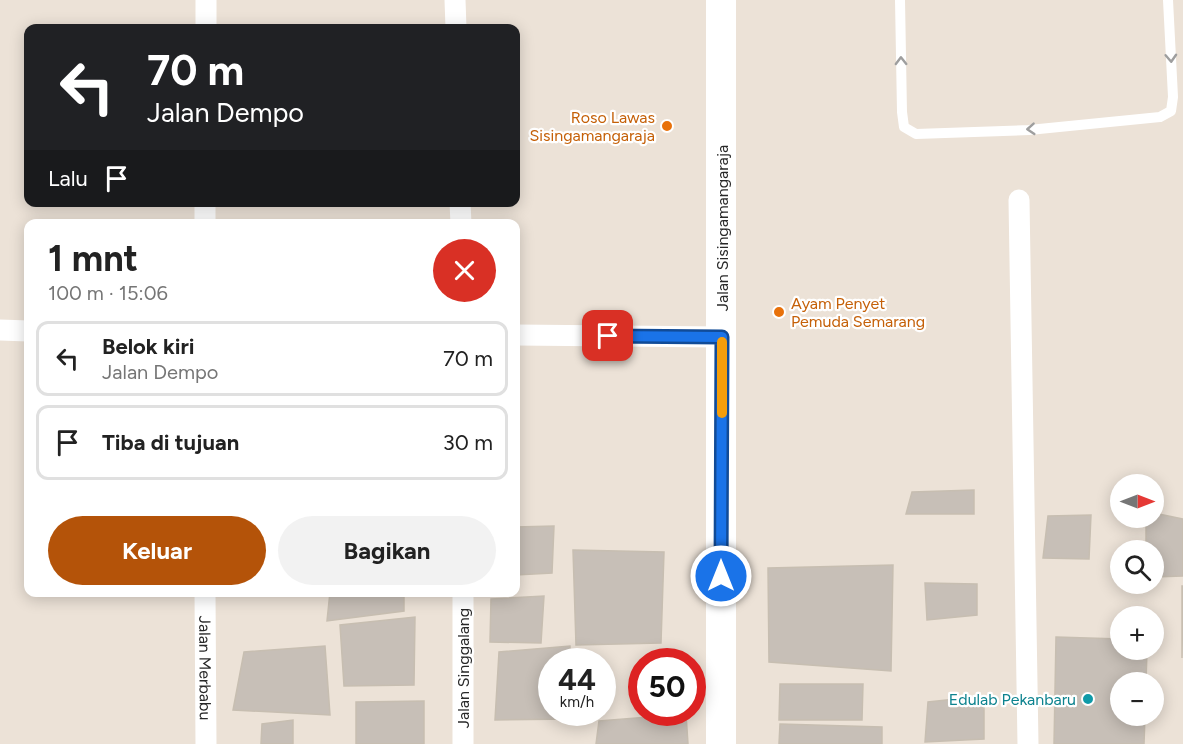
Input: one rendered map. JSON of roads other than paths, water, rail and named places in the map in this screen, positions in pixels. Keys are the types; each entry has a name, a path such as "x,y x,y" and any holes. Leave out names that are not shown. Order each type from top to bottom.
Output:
{"main road":[{"name":"Jalan Sisingamangaraja","path":"721,744 722,0"}],"street":[{"path":"206,0 206,24"},
{"path":"455,0 456,24"},
{"path":"1019,200 1028,744"},
{"path":"0,330 24,331"},
{"path":"520,335 722,337"},
{"name":"Jalan Merbabu","path":"206,597 206,744"},
{"name":"Jalan Singgalang","path":"463,597 463,744"}],"lane":[{"path":"900,0 902,112 904,127 916,134 1029,130 1160,117 1171,111 1173,98 1168,0"}],"place":[{"name":"Roso Lawas Sisingamangaraja","path":"667,126"},
{"name":"Ayam Penyet Pemuda Semarang","path":"779,312"},
{"name":"Edulab Pekanbaru","path":"1088,699"}]}
